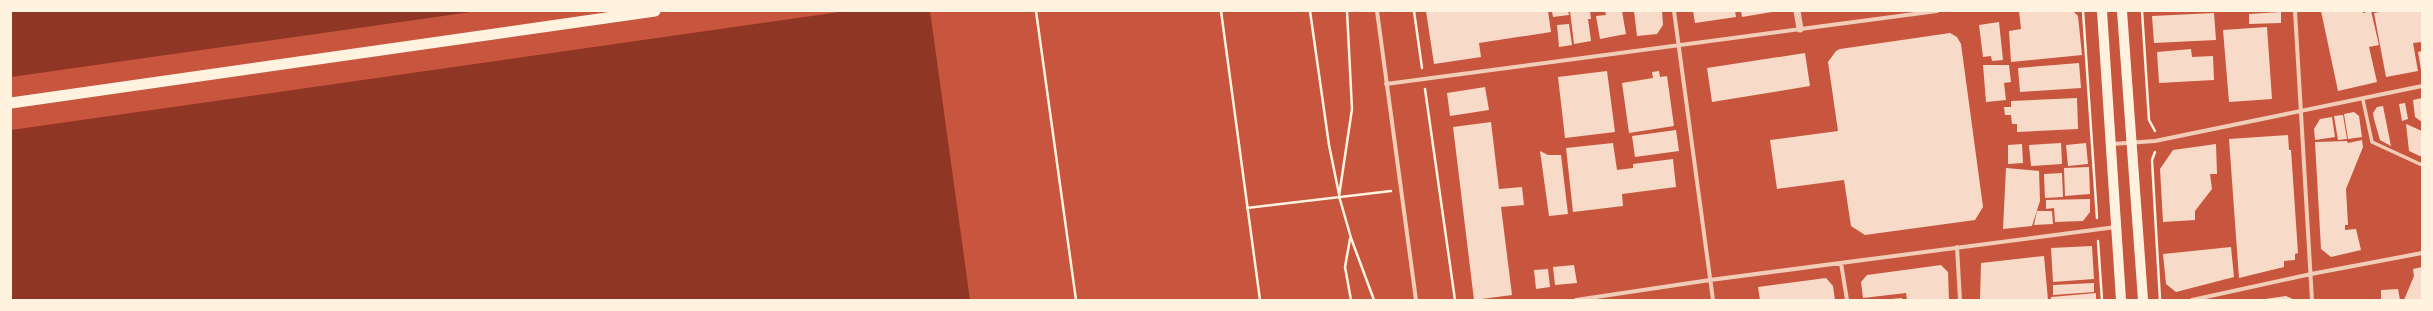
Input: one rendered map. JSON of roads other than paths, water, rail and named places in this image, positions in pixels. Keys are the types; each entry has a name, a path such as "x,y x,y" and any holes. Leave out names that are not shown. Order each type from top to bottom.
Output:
{"highway":[{"path":"11,103 655,11"}],"main road":[{"path":"2102,11 2121,300"},
{"path":"2122,11 2130,142 2143,300"}],"street":[{"path":"1376,11 1402,190 1416,300"},
{"path":"1674,11 1713,300"},
{"path":"1797,11 1800,29"},
{"path":"1386,84 1937,11"},
{"path":"2295,11 2312,300"},
{"path":"2111,144 2155,141 2363,100 2422,86"},
{"path":"2363,100 2372,142 2422,165"},
{"path":"1576,300 1710,280 2116,227"},
{"path":"1957,248 1960,300"},
{"path":"2192,300 2311,274 2422,253"},
{"path":"1841,263 1847,300"}]}
